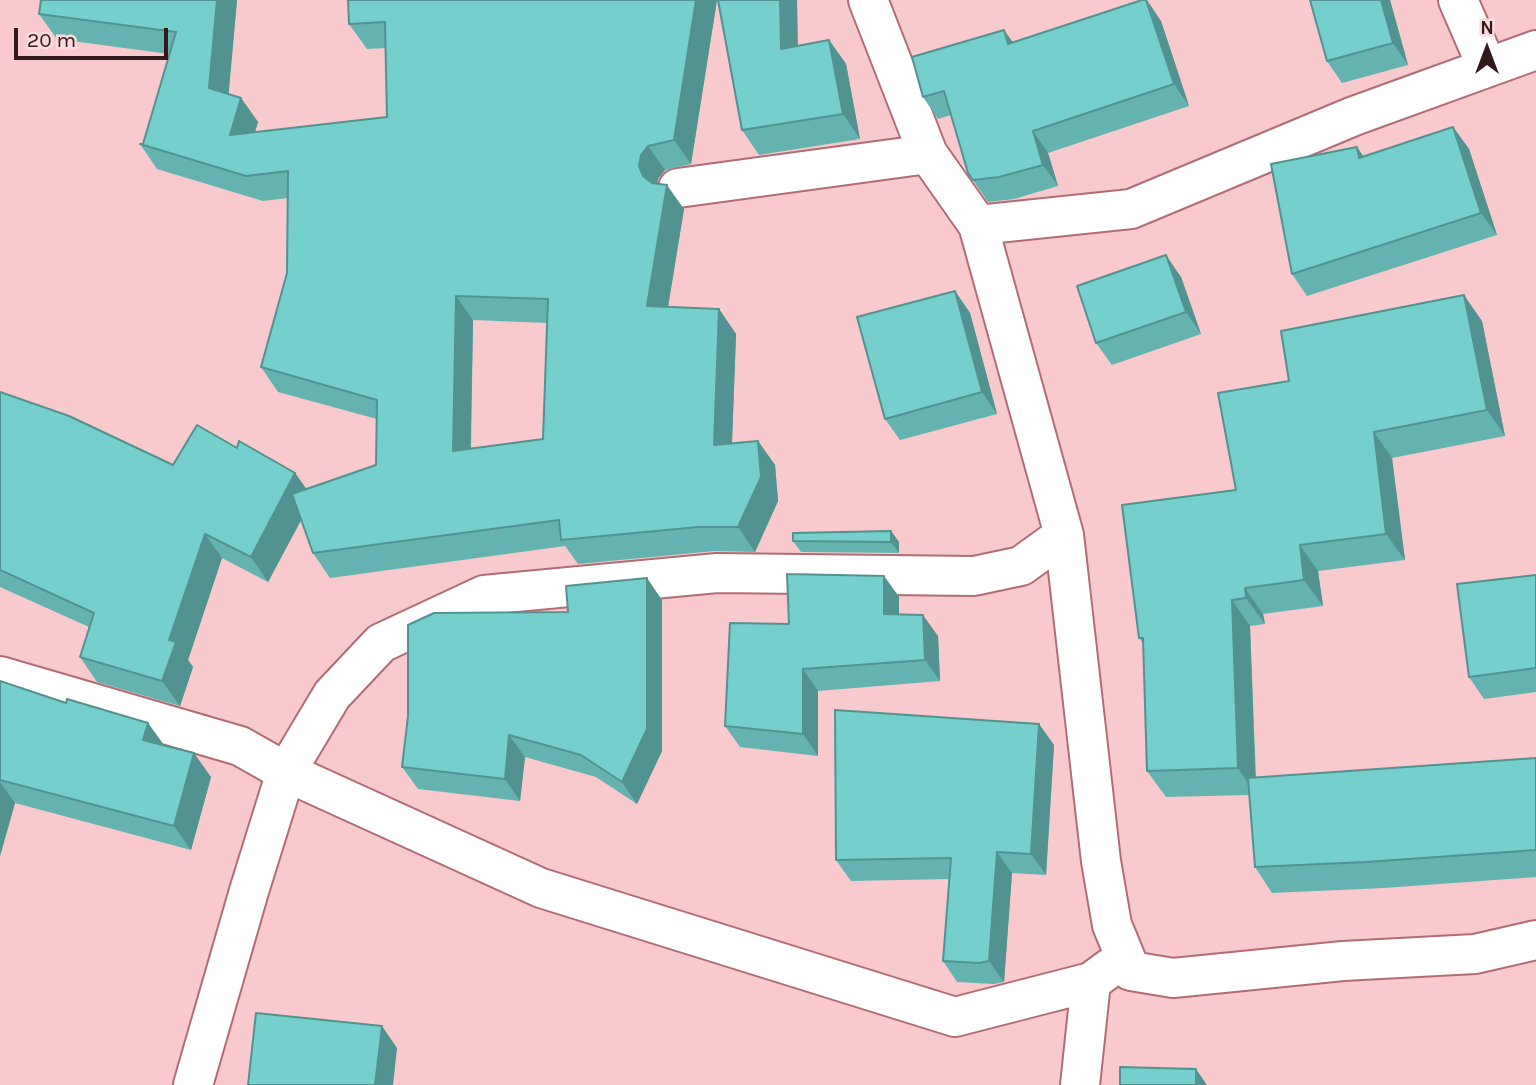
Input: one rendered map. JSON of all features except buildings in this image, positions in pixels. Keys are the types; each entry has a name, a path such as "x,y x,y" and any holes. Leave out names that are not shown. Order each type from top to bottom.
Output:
{"street":[{"path":"867,0 928,154 978,225 1064,535 1101,861 1112,925 1130,971 1173,978 1343,961 1475,954 1536,940"},
{"path":"1458,0 1488,67"},
{"path":"978,225 1130,209 1354,116 1536,50"},
{"path":"678,188 928,154"},
{"path":"192,1085 286,772 332,695 381,643 484,595 716,573 974,576 1021,566 1064,535"},
{"path":"0,676 240,746 286,772 541,888 955,1017 1091,982 1125,957"},
{"path":"1080,1085 1091,982"}]}
